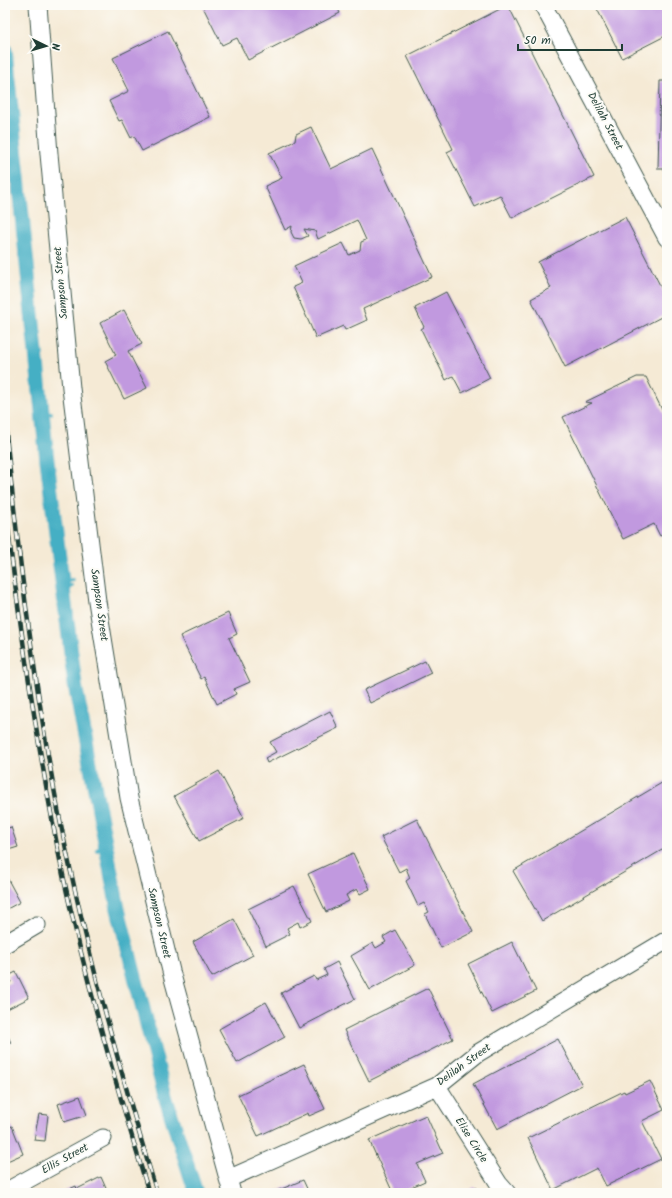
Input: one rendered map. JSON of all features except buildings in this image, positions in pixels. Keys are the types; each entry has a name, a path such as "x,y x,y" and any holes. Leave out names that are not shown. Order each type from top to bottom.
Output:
{"street":[{"name":"Sampson Street","path":"38,5 49,154 70,380 97,601 130,798 172,976 230,1186"},
{"name":"Delilah Street","path":"543,5 667,238"},
{"path":"5,944 38,925"},
{"name":"Delilah Street","path":"230,1186 437,1086 478,1054 667,940"},
{"name":"Elise Circle","path":"437,1086 498,1184 507,1193"},
{"name":"Ellis Street","path":"5,1192 103,1138"}],"waterway":[{"path":"5,50 47,460 75,685 118,909 165,1096 196,1193"},
{"path":"42,413 51,413"},
{"path":"62,582 73,580"},
{"path":"63,588 72,586"},
{"path":"97,850 106,844"}],"railway":[{"path":"5,424 18,546 40,708 57,805 81,917 109,1028 157,1193"},
{"path":"5,505 30,690 63,875 103,1035 149,1193"}]}
